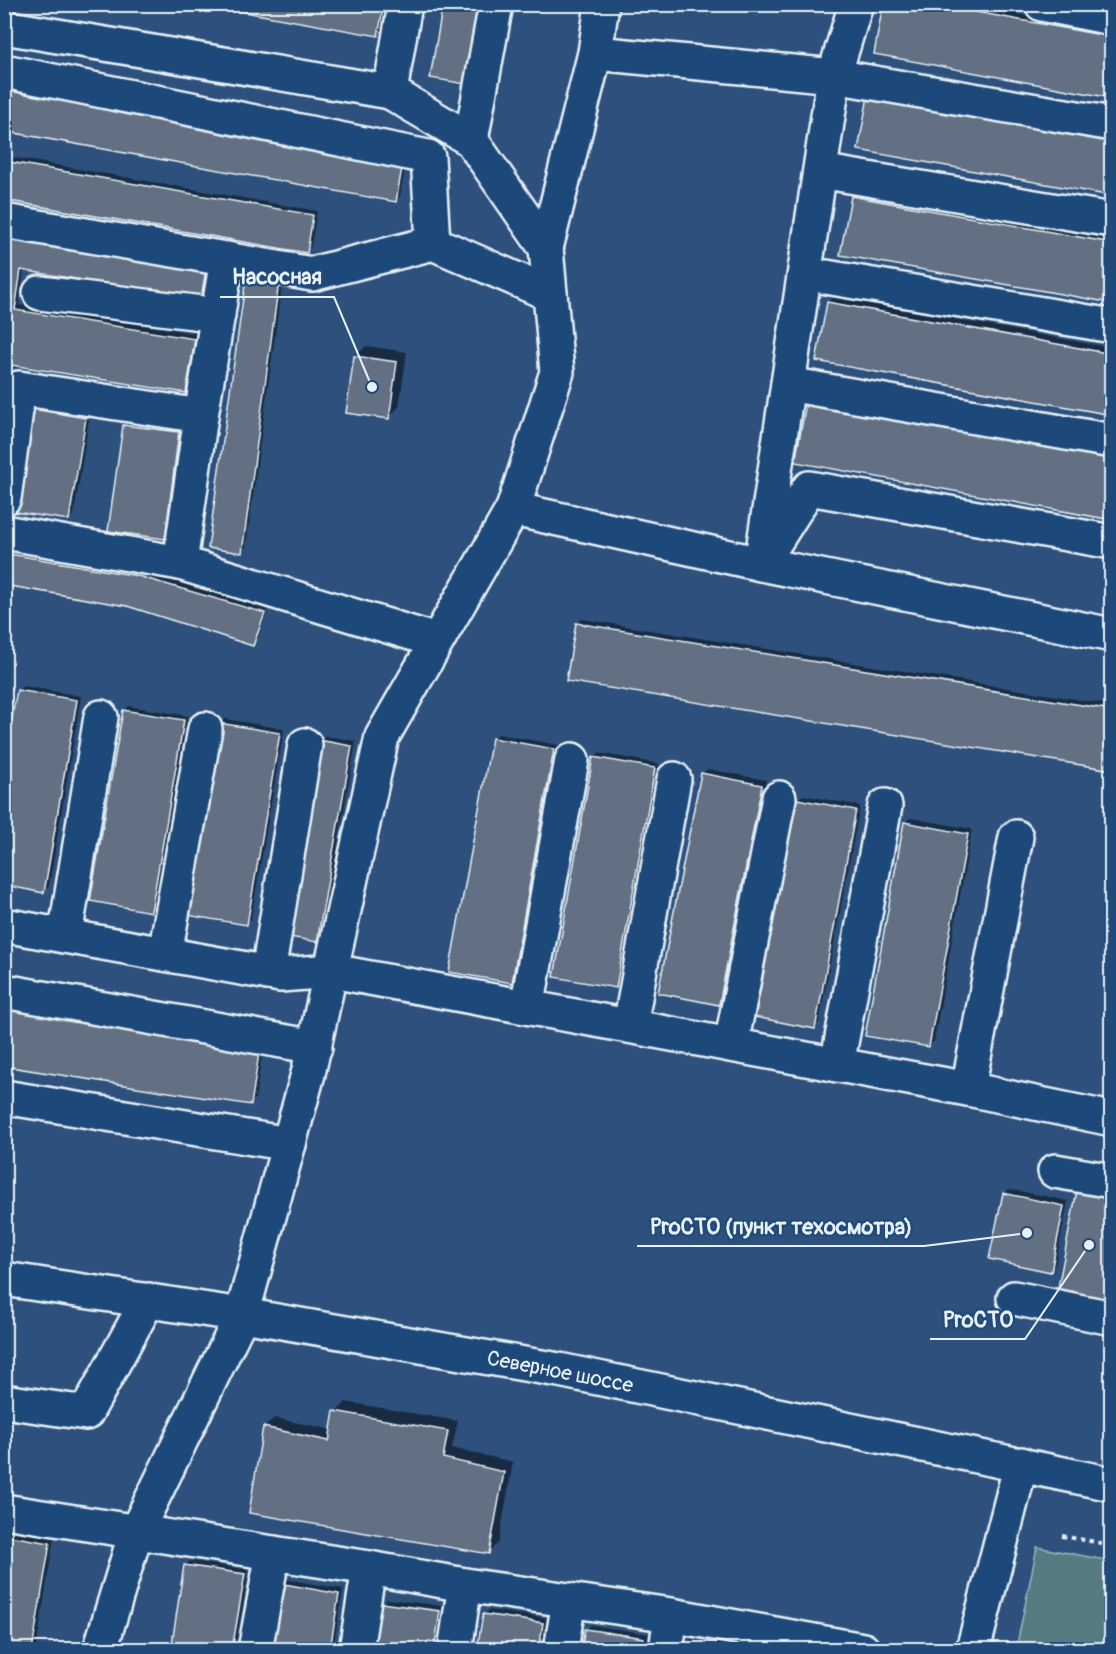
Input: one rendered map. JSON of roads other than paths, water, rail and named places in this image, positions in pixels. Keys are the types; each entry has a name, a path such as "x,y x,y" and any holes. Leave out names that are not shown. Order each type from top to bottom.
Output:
{"main road":[{"path":"390,92 405,4"},
{"path":"471,140 496,4"},
{"path":"100,1650 136,1532 242,1315 315,1047 382,737 513,509 557,372 546,248 595,53 602,4"},
{"path":"761,564 834,76 856,4"},
{"path":"1058,6 1112,18"},
{"path":"4,27 390,92 471,140 546,248"},
{"path":"595,53 834,76 1112,124"},
{"path":"4,71 428,158 433,243"},
{"path":"820,171 1112,220"},
{"path":"4,221 312,273 433,243 550,294"},
{"path":"180,563 227,259"},
{"path":"826,277 1112,326"},
{"path":"40,293 218,315"},
{"path":"788,384 1112,441"},
{"path":"4,498 19,388 201,416"},
{"path":"761,564 809,488 1112,542"},
{"path":"513,509 761,564 1112,635"},
{"path":"4,532 180,563 438,641"},
{"path":"65,936 101,717"},
{"path":"165,954 205,729"},
{"path":"268,973 305,745"},
{"path":"527,1007 572,760"},
{"path":"630,1026 674,779"},
{"path":"731,1045 779,798"},
{"path":"837,1065 885,806"},
{"path":"968,1089 1016,837"},
{"path":"4,925 280,975 332,971 968,1089 1112,1119"},
{"path":"4,991 315,1047"},
{"path":"4,1097 289,1144"},
{"path":"1055,1171 1112,1181"},
{"name":"Северное шоссе","path":"4,1279 242,1315 559,1370 1112,1484"},
{"path":"1014,1298 1112,1318"},
{"path":"4,1401 86,1413 148,1300"},
{"path":"973,1650 1021,1464"},
{"path":"4,1511 465,1585 671,1615 774,1642 863,1650"},
{"path":"255,1650 273,1553"},
{"path":"356,1650 369,1568"},
{"path":"455,1650 465,1585"},
{"path":"561,1650 569,1600"},
{"path":"666,1650 671,1615"}],"place":[{"name":"Насосная","path":"372,387"},
{"name":"ProСТО (пункт техосмотра)","path":"1027,1233"},
{"name":"ProСТО","path":"1089,1245"}]}
